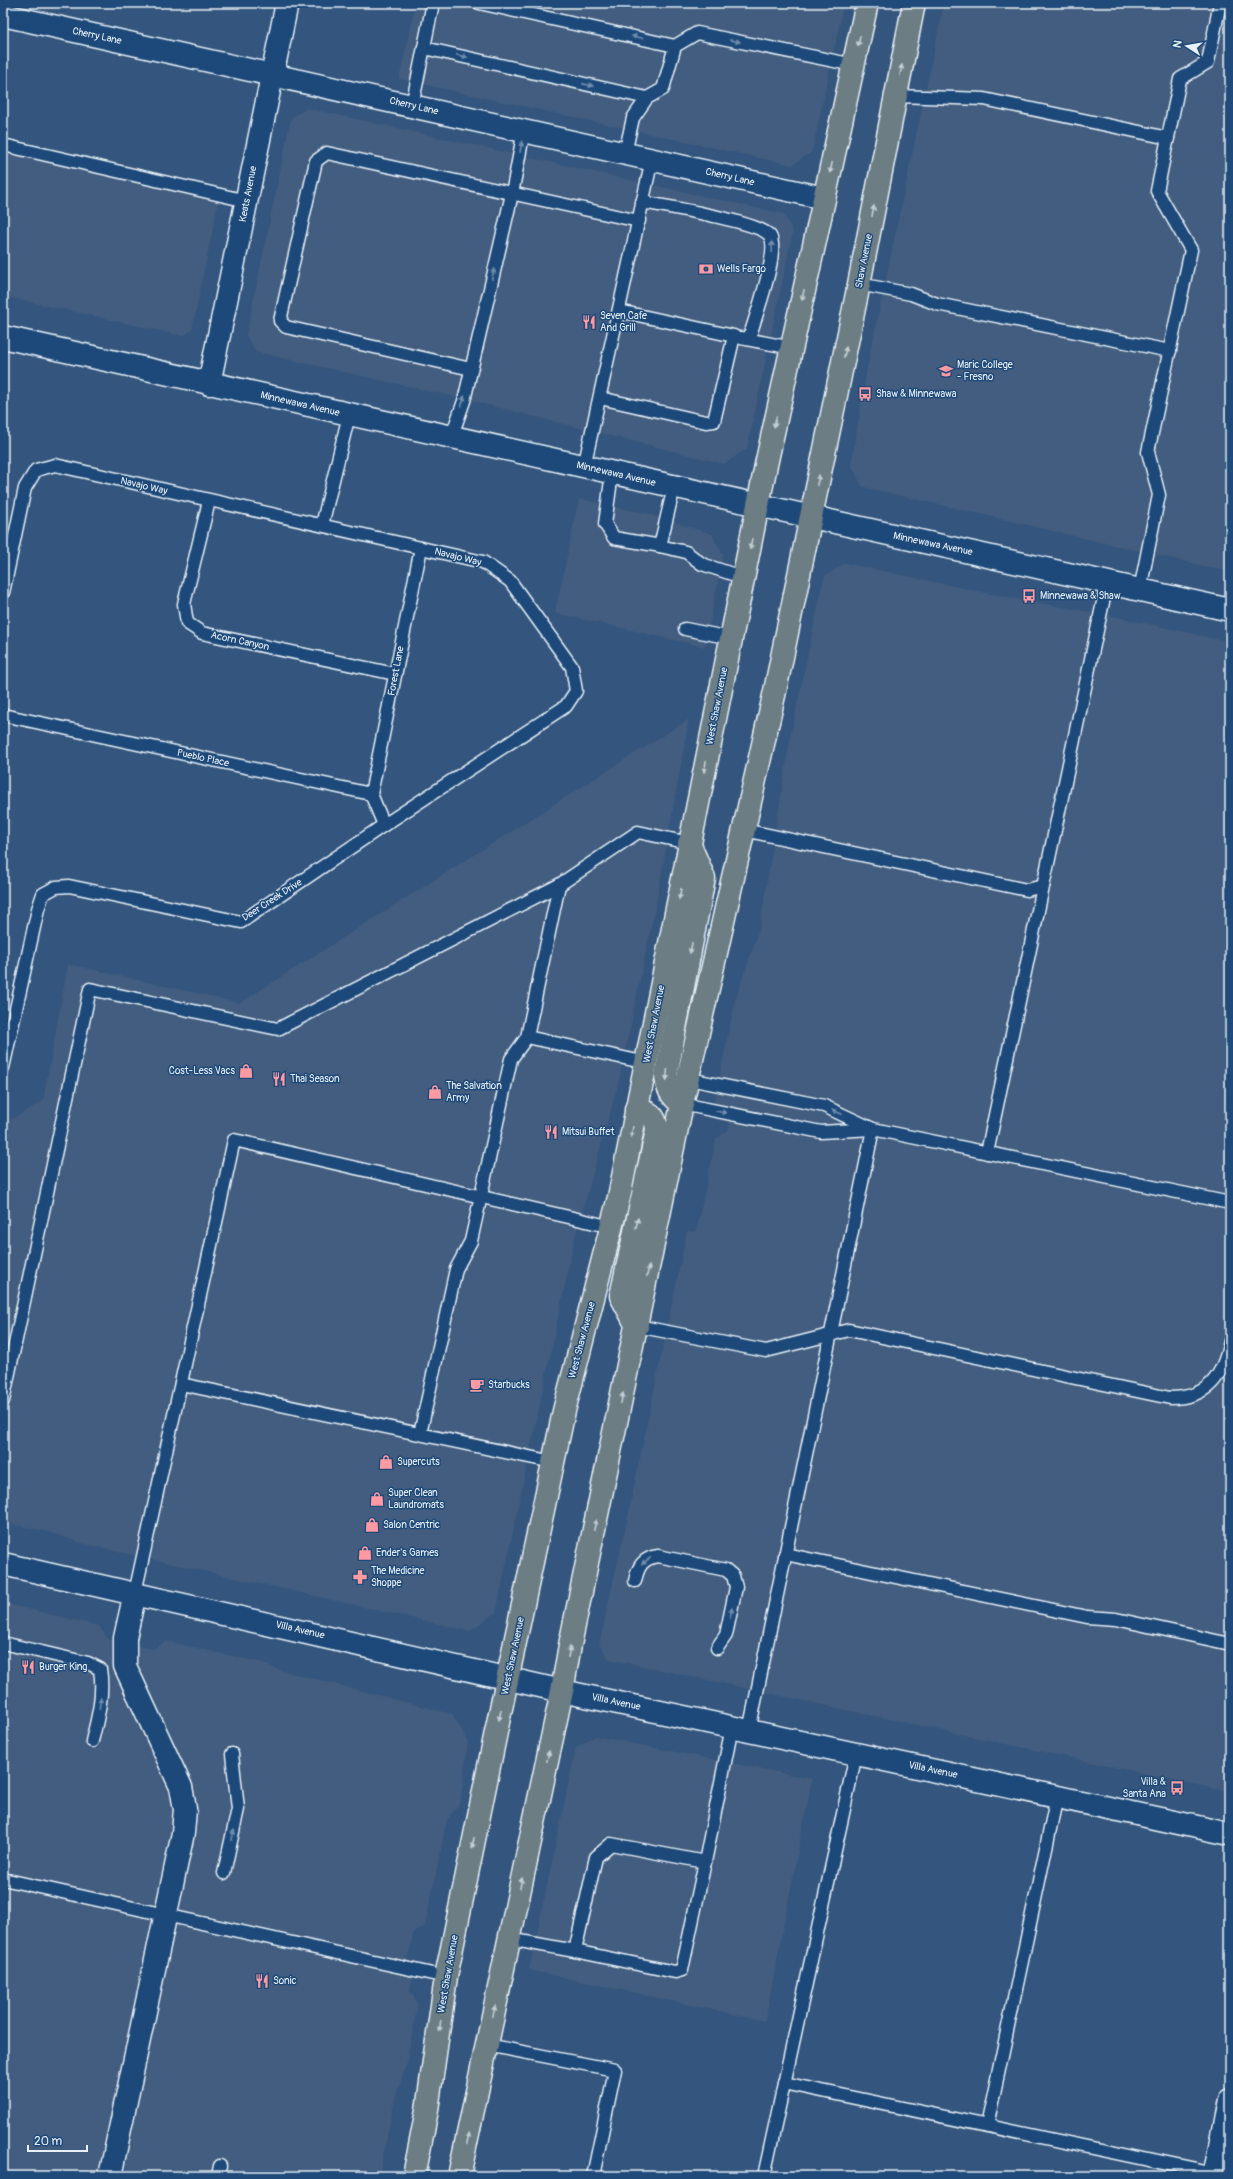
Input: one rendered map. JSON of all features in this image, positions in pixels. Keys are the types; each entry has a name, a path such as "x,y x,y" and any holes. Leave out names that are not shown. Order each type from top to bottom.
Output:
{"main road":[{"path":"759,505 824,198 868,3"},
{"name":"Shaw Avenue","path":"810,518 859,284 914,3"},
{"name":"West Shaw Avenue","path":"414,2176 427,2110 446,1977 553,1462 575,1363 612,1226 647,1063 731,638 759,505"},
{"path":"460,2176 562,1691 570,1645 682,1104 689,1079 744,830 810,518"},
{"path":"682,1104 673,1098 667,1087 666,1075 704,878 690,843"},
{"path":"636,1109 649,1112 656,1120 657,1130 621,1296 636,1326"}],"street":[{"name":"Keats Avenue","path":"210,384 287,3"},
{"name":"Cherry Lane","path":"3,15 824,198"},
{"name":"Minnewawa Avenue","path":"3,337 451,438 759,505 810,518 1230,610"},
{"name":"Villa Avenue","path":"3,1564 508,1677 562,1691 1230,1834"},
{"path":"110,2176 183,1833 184,1798 182,1787 125,1666 125,1638 135,1593"},
{"path":"1215,2175 1230,2101"}],"lane":[{"path":"412,106 433,3"},
{"path":"479,3 675,46"},
{"path":"1140,590 1159,495 1148,452 1191,250 1157,191 1180,79 1208,62 1220,3"},
{"path":"625,153 633,118 647,98 663,89 675,46 696,33 854,65"},
{"path":"424,48 647,98"},
{"path":"896,96 984,99 1168,138"},
{"path":"451,438 464,401 512,194 524,130"},
{"path":"3,145 247,201"},
{"path":"471,369 286,327 280,321 316,161 327,153 639,221"},
{"path":"584,467 652,159"},
{"path":"642,202 717,216 764,231 770,236 773,247 771,265 749,339"},
{"path":"859,284 911,294 937,304 1170,351"},
{"path":"619,311 792,348"},
{"path":"600,398 706,422 714,421 734,336"},
{"path":"322,525 349,415"},
{"name":"Navajo Way","path":"3,593 25,488 36,470 55,465 483,562 510,581 572,667 576,691"},
{"path":"612,473 605,524 614,538 686,552 702,564 744,578"},
{"path":"660,546 674,487"},
{"name":"Acorn Canyon","path":"209,501 184,604 187,623 202,633 395,674"},
{"name":"Forest Lane","path":"371,794 421,548"},
{"path":"987,1152 1107,583"},
{"path":"685,629 731,638"},
{"name":"Deer Creek Drive","path":"3,1068 38,909 44,894 56,887 69,886 241,922 384,825 566,706 576,691"},
{"name":"Pueblo Place","path":"3,715 371,794"},
{"path":"371,794 384,825"},
{"path":"744,830 1027,890 1043,886"},
{"path":"3,1401 90,988 278,1029 559,885 638,832 690,843"},
{"path":"420,1434 456,1269 471,1241 511,1059 527,1037 559,885"},
{"path":"527,1037 647,1063"},
{"path":"689,1079 824,1106 873,1129 1230,1202"},
{"path":"682,1104 821,1132 873,1129"},
{"path":"509,1939 675,1972 682,1970 704,1862 785,1554 873,1129"},
{"path":"135,1593 234,1140 612,1226"},
{"path":"636,1326 766,1351 849,1330 1170,1398 1182,1398 1195,1394 1214,1382 1222,1370 1230,1340"},
{"path":"181,1384 553,1462"},
{"path":"785,1554 1087,1617 1116,1619 1230,1644"},
{"path":"635,1581 638,1567 650,1557 658,1556 726,1570 733,1576 736,1587 726,1635 717,1648"},
{"path":"3,1643 88,1663 100,1669 102,1683 101,1703 92,1741"},
{"path":"224,1873 238,1809 232,1754"},
{"path":"764,2176 856,1754"},
{"path":"987,2126 1056,1796"},
{"path":"575,1951 596,1857 612,1844 704,1862"},
{"path":"3,1879 446,1977"},
{"path":"487,2045 615,2070 593,2176"},
{"path":"784,2083 1215,2175"}],"shaded area":[{"path":"416,3 844,3 812,152 792,165 399,79"},
{"path":"944,3 1230,3 1230,572 863,487 851,466 867,368"},
{"path":"307,108 784,214 793,231 747,449 724,464 468,400 256,352 246,336 291,118"},
{"path":"3,152 219,199 192,330 183,336 3,296"},
{"path":"579,499 649,514 712,534 723,555 705,647 555,613"},
{"path":"845,563 1006,597 1108,615 1230,642 1230,1792 609,1659 599,1644 626,1525 687,1231 696,1232 716,1139 728,1130 730,1123 711,1118 735,1001 760,926 790,739 824,577"},
{"path":"689,719 658,894 618,1085 575,1237 496,1613 469,1631 89,1545 44,1531 3,1522 3,1124 43,1101 68,964 240,1003"},
{"path":"3,1603 99,1626 108,1639 153,1649 166,1641 263,1663 276,1669 452,1714 468,1741 461,1801 447,1820 425,1926 413,1934 407,1966 414,1968 410,1991 418,2005 408,2054 410,2055 395,2098 379,2176 3,2176"},
{"path":"595,1736 812,1779 765,2021 529,1970 576,1748"}],"place":[{"name":"Wells Fargo","path":"706,269"},
{"name":"Seven Cafe And Grill","path":"589,322"},
{"name":"Maric College - Fresno","path":"946,371"},
{"name":"Shaw & Minnewawa","path":"865,394"},
{"name":"Minnewawa & Shaw","path":"1029,596"},
{"name":"Cost-Less Vacs","path":"246,1071"},
{"name":"Thai Season","path":"279,1079"},
{"name":"The Salvation Army","path":"435,1092"},
{"name":"Mitsui Buffet","path":"551,1132"},
{"name":"Starbucks","path":"477,1385"},
{"name":"Supercuts","path":"386,1462"},
{"name":"Super Clean Laundromats","path":"377,1499"},
{"name":"Salon Centric","path":"372,1525"},
{"name":"Ender's Games","path":"365,1553"},
{"name":"The Medicine Shoppe","path":"360,1577"},
{"name":"Burger King","path":"28,1667"},
{"name":"Villa & Santa Ana","path":"1177,1788"},
{"name":"Sonic","path":"262,1981"}]}
